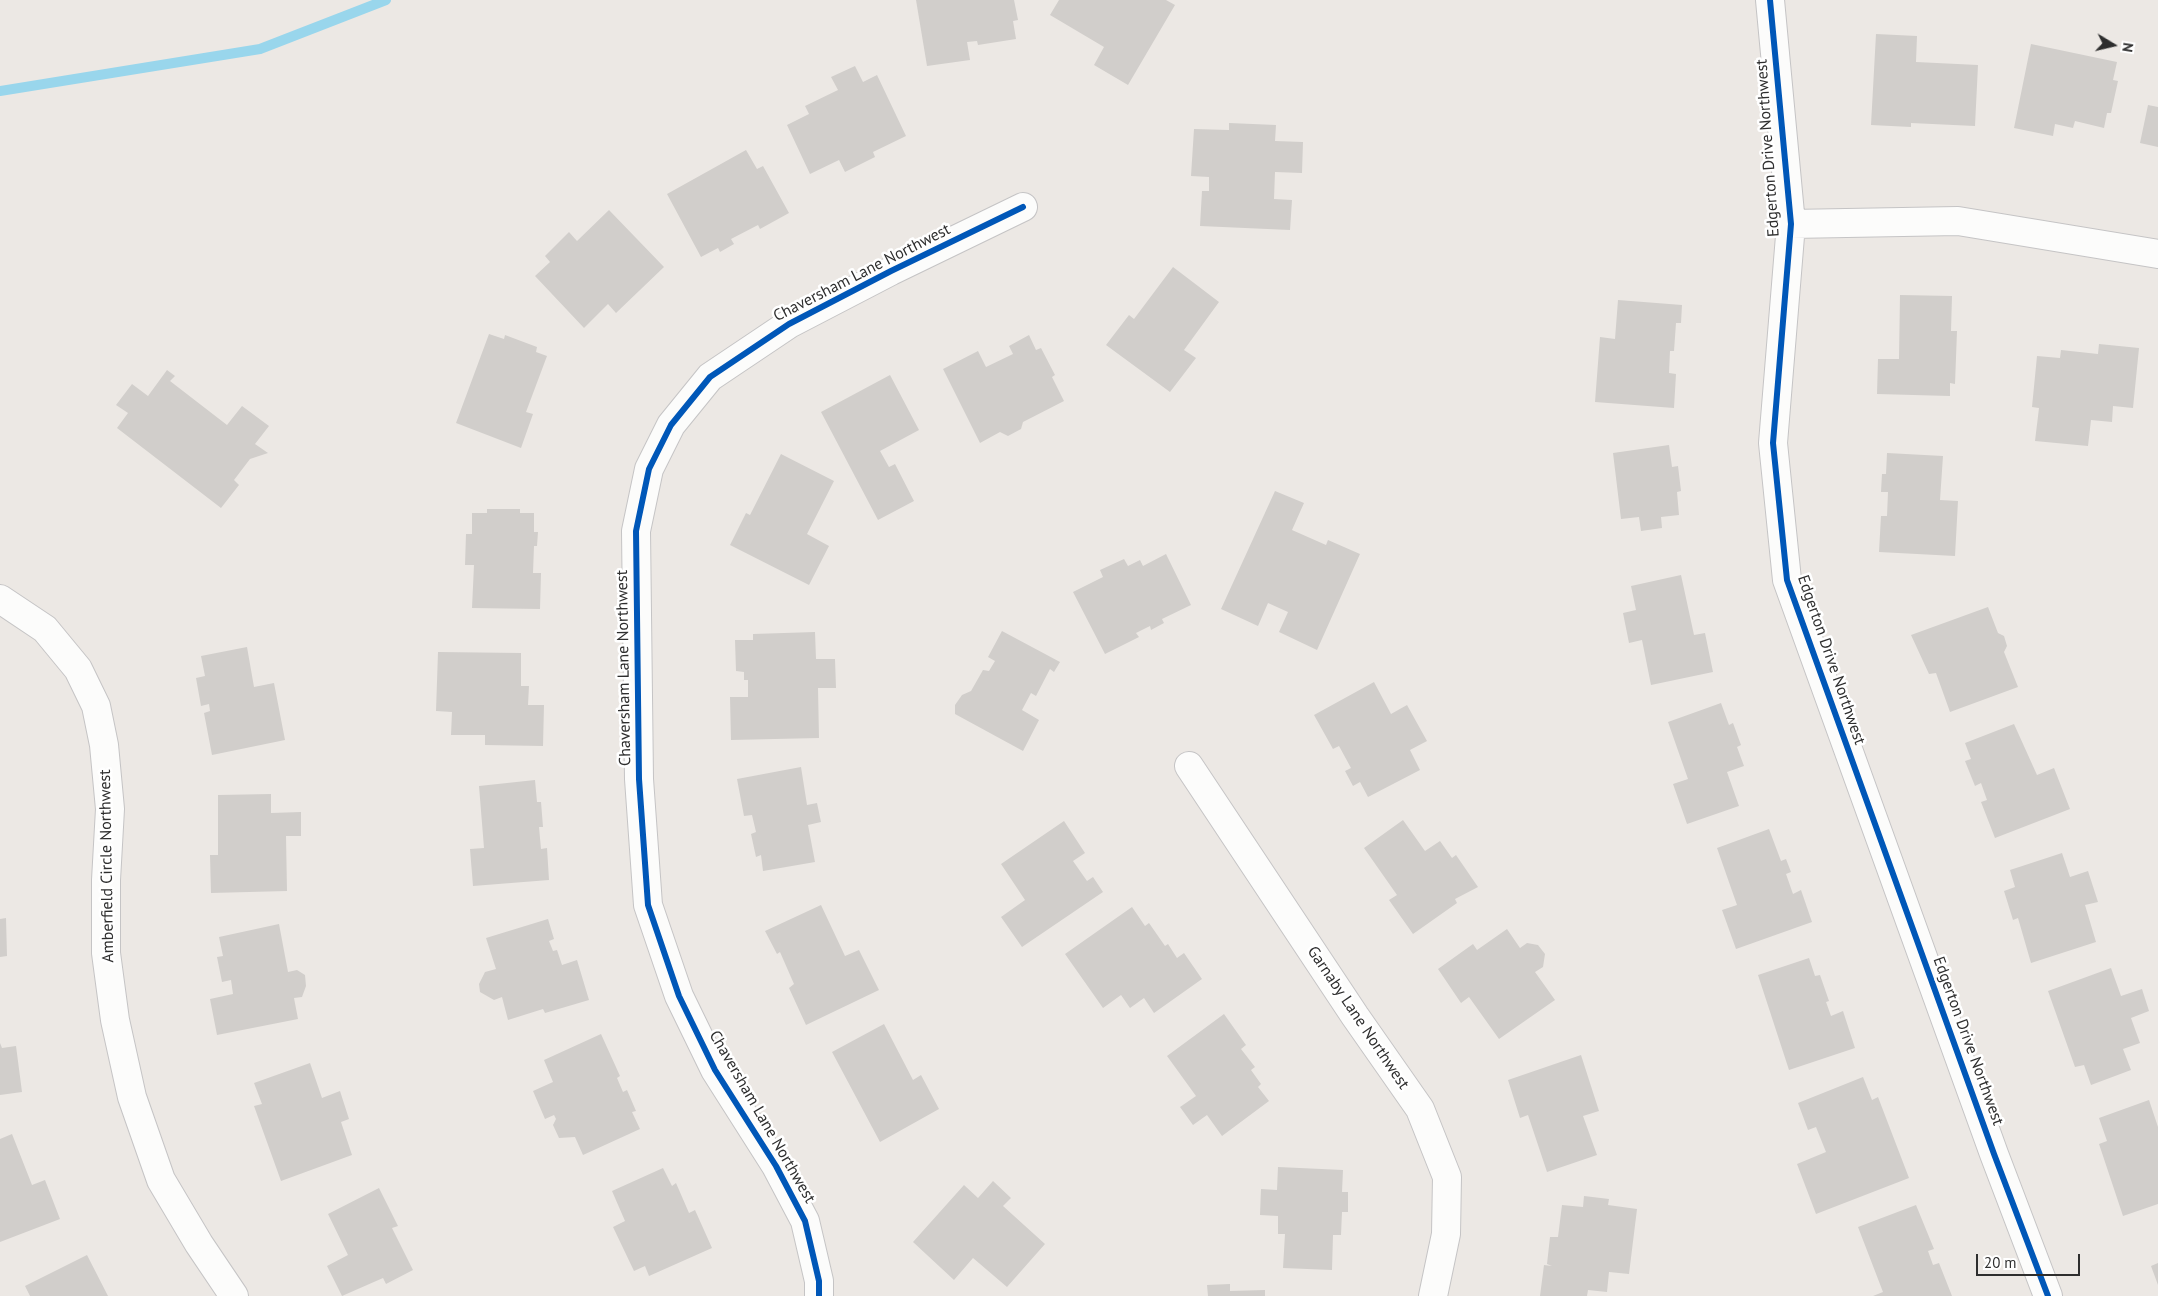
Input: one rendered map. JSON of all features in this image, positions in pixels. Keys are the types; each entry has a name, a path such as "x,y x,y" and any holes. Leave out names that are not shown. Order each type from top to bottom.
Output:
{"street":[{"name":"Edgerton Drive Northwest","path":"1770,0 1790,224 1773,444 1787,580 1994,1154 2048,1296"},
{"name":"Chaversham Lane Northwest","path":"819,1296 819,1281 806,1221 776,1166 715,1070 679,996 648,905 639,778 636,531 649,469 671,425 710,377 789,324 891,271 1023,207"},
{"path":"1790,224 1958,221 2158,254"},
{"name":"Amberfield Circle Northwest","path":"0,598 45,629 78,669 96,706 104,745 110,809 106,880 106,953 115,1020 132,1097 161,1180 199,1244 234,1296"},
{"name":"Garnaby Lane Northwest","path":"1189,766 1355,1016 1420,1110 1447,1177 1446,1234 1433,1296"}],"building":[{"path":"916,0 1014,0 1018,20 1013,21 1016,39 978,45 977,41 967,42 970,60 927,66"},
{"path":"1059,0 1166,0 1175,5 1128,85 1094,65 1104,47 1050,15"},
{"path":"1876,34 1917,36 1916,62 1978,65 1975,126 1911,123 1911,127 1871,125"},
{"path":"2031,44 2117,62 2113,80 2118,81 2111,113 2107,113 2104,128 2075,121 2073,128 2055,124 2053,136 2014,128"},
{"path":"855,66 863,82 877,75 906,136 873,152 875,157 845,172 839,160 810,174 787,125 809,114 805,106 838,90 831,77"},
{"path":"2148,105 2158,107 2158,147 2140,143"},
{"path":"1229,123 1276,125 1275,141 1303,142 1302,173 1275,172 1274,199 1292,200 1290,230 1200,226 1202,191 1209,191 1209,177 1191,176 1194,129 1229,130"},
{"path":"746,150 757,169 763,166 789,213 760,229 758,225 731,239 734,244 720,252 718,248 701,257 667,194"},
{"path":"609,210 664,267 616,313 608,304 584,328 535,276 550,262 545,256 569,232 577,241"},
{"path":"1173,267 1219,302 1184,350 1196,358 1170,392 1106,345 1129,315 1134,319"},
{"path":"1900,295 1952,296 1951,331 1957,331 1955,384 1950,383 1950,396 1877,394 1878,359 1899,359"},
{"path":"1618,300 1682,305 1681,323 1676,323 1674,351 1670,351 1669,373 1676,374 1674,408 1595,402 1600,337 1615,339"},
{"path":"489,334 504,339 505,335 537,347 536,352 547,356 526,412 533,414 521,448 456,423"},
{"path":"1029,335 1036,350 1041,348 1055,375 1052,377 1064,401 1023,422 1021,429 1008,436 1000,432 980,443 943,369 978,351 986,367 1013,354 1009,346"},
{"path":"2099,344 2139,348 2133,408 2113,406 2112,422 2091,420 2088,446 2035,441 2039,408 2032,407 2037,356 2060,358 2061,350 2098,354"},
{"path":"167,370 175,376 170,381 227,425 242,406 269,426 255,444 268,453 250,459 234,480 239,485 221,508 117,428 128,413 116,405 132,384 148,396"},
{"path":"890,375 919,430 880,451 889,467 895,464 914,501 878,520 821,412"},
{"path":"1669,445 1672,467 1678,466 1681,491 1677,492 1679,515 1661,517 1662,528 1641,531 1639,517 1621,519 1613,453"},
{"path":"1887,453 1943,456 1940,500 1958,501 1955,556 1879,552 1881,516 1887,516 1888,492 1881,492 1882,474 1886,474"},
{"path":"781,454 834,481 807,534 829,546 809,585 730,545 746,513 750,515"},
{"path":"1275,491 1304,503 1292,530 1326,545 1328,540 1360,554 1317,650 1279,632 1288,612 1268,603 1258,626 1221,609"},
{"path":"487,509 520,509 520,513 534,513 534,532 538,532 537,546 534,546 533,573 541,573 540,609 472,608 474,565 465,565 466,534 472,534 472,513 487,513"},
{"path":"1166,554 1191,605 1162,619 1164,623 1151,630 1150,626 1136,633 1139,637 1105,654 1073,592 1103,577 1100,570 1124,559 1128,566 1140,560 1143,566"},
{"path":"1681,575 1694,635 1705,633 1713,672 1651,685 1642,640 1629,643 1623,613 1636,610 1631,586"},
{"path":"1988,607 1998,633 2004,636 2007,646 2004,652 2018,687 1950,712 1936,673 1929,674 1911,635"},
{"path":"1002,631 1060,662 1054,672 1050,669 1036,696 1031,693 1022,710 1039,720 1023,751 955,714 955,705 962,695 971,691 983,670 989,671 995,661 988,657"},
{"path":"815,632 816,659 835,659 836,688 818,688 819,738 731,740 730,697 748,697 748,680 744,680 744,672 736,671 735,640 753,640 753,634"},
{"path":"247,647 254,687 274,683 285,740 212,755 204,713 210,711 209,704 201,706 196,678 205,676 201,656"},
{"path":"438,652 521,653 521,686 529,686 528,705 544,705 543,746 485,745 485,735 451,735 452,712 436,711"},
{"path":"1374,682 1391,714 1407,705 1427,741 1410,750 1420,770 1368,797 1360,782 1353,786 1345,771 1351,768 1339,746 1333,749 1314,715"},
{"path":"1721,703 1729,725 1733,723 1741,745 1737,747 1744,766 1727,772 1739,806 1687,824 1673,784 1688,779 1668,722"},
{"path":"2014,724 2037,775 2054,768 2070,809 1995,838 1981,802 1987,800 1981,783 1975,786 1965,761 1971,759 1965,743"},
{"path":"801,767 807,805 817,803 821,822 808,825 815,862 763,871 761,855 756,857 751,834 756,832 752,815 744,816 737,779"},
{"path":"535,780 537,802 541,802 543,827 539,827 541,849 547,848 549,880 473,886 470,849 484,848 479,786"},
{"path":"271,794 271,813 301,812 301,836 286,836 287,891 211,893 210,855 218,855 218,795"},
{"path":"1403,820 1425,851 1440,841 1452,858 1456,855 1478,887 1455,899 1457,903 1413,934 1389,900 1397,895 1364,848"},
{"path":"1064,821 1085,853 1073,861 1087,881 1093,877 1103,892 1022,947 1001,917 1025,900 1001,864"},
{"path":"1769,829 1781,861 1786,859 1791,872 1786,874 1793,894 1801,890 1812,922 1736,949 1722,910 1737,905 1717,848"},
{"path":"2062,853 2070,877 2088,871 2098,902 2085,905 2096,942 2031,963 2018,918 2013,920 2004,891 2015,887 2010,870"},
{"path":"821,905 845,956 859,950 879,990 806,1025 789,988 794,984 780,952 777,954 765,931"},
{"path":"1132,907 1145,926 1149,923 1165,946 1168,944 1177,958 1184,953 1202,979 1154,1013 1144,998 1130,1008 1121,995 1103,1008 1065,954"},
{"path":"6,918 7,956 0,957 0,919"},
{"path":"548,919 554,939 549,941 553,951 557,950 562,965 577,960 589,1000 545,1013 543,1009 508,1020 502,997 494,1000 480,992 479,984 485,972 496,969 486,938"},
{"path":"279,924 288,972 297,970 305,975 306,986 302,997 294,998 298,1019 217,1035 210,999 233,994 231,980 222,982 217,957 223,956 219,937"},
{"path":"1507,929 1520,948 1527,943 1538,945 1545,954 1543,967 1535,972 1555,1000 1499,1039 1469,997 1461,1003 1438,969 1473,944 1477,950"},
{"path":"1809,958 1815,976 1820,975 1829,1001 1826,1002 1831,1016 1843,1011 1855,1048 1789,1070 1758,975"},
{"path":"2111,968 2121,996 2142,989 2149,1011 2131,1018 2140,1043 2123,1049 2131,1070 2091,1085 2084,1065 2075,1067 2048,991"},
{"path":"1224,1014 1246,1045 1241,1049 1255,1067 1251,1070 1261,1084 1258,1087 1269,1101 1222,1136 1207,1115 1193,1125 1180,1107 1196,1096 1167,1056"},
{"path":"884,1024 913,1080 921,1075 939,1109 880,1142 832,1052"},
{"path":"601,1034 620,1076 617,1078 623,1092 627,1090 636,1111 632,1112 640,1129 583,1155 575,1137 559,1138 553,1125 556,1119 554,1115 545,1119 533,1091 553,1082 544,1060"},
{"path":"0,1043 2,1048 16,1046 22,1092 0,1095"},
{"path":"1581,1055 1599,1111 1583,1116 1597,1155 1547,1172 1528,1115 1520,1118 1508,1080"},
{"path":"310,1063 322,1098 340,1091 349,1119 341,1122 352,1155 281,1181 254,1106 262,1104 254,1083"},
{"path":"1863,1077 1872,1100 1878,1097 1909,1178 1816,1214 1797,1164 1826,1152 1816,1127 1808,1130 1798,1103"},
{"path":"2149,1100 2158,1127 2158,1204 2123,1216 2099,1144 2107,1141 2099,1118"},
{"path":"12,1134 32,1185 45,1180 60,1219 0,1242 0,1139"},
{"path":"1278,1167 1343,1170 1342,1192 1348,1192 1348,1212 1342,1212 1341,1235 1333,1235 1332,1270 1283,1268 1285,1234 1278,1234 1278,1216 1260,1215 1261,1189 1277,1190"},
{"path":"663,1168 672,1186 676,1183 689,1213 695,1210 712,1248 649,1276 645,1266 634,1271 613,1227 625,1221 612,1191"},
{"path":"993,1181 1011,1198 1003,1206 1045,1244 1007,1287 973,1258 954,1280 913,1242 964,1185 978,1198"},
{"path":"379,1188 398,1226 392,1228 413,1270 386,1284 383,1278 342,1296 327,1266 348,1255 328,1214"},
{"path":"1584,1196 1609,1199 1608,1205 1637,1209 1629,1274 1609,1272 1607,1292 1588,1290 1587,1296 1540,1296 1544,1265 1552,1266 1547,1264 1550,1237 1558,1237 1562,1205 1583,1207"},
{"path":"1916,1205 1934,1249 1928,1251 1933,1265 1939,1263 1952,1296 1873,1296 1883,1292 1858,1227"},
{"path":"87,1255 108,1296 30,1296 25,1286"},
{"path":"2158,1263 2158,1285 2151,1266"},
{"path":"1230,1284 1230,1291 1265,1290 1265,1296 1208,1296 1207,1285"}],"waterway":[{"path":"0,91 260,49 386,0"}],"cycle path":[{"path":"1770,0 1791,224 1773,443 1787,580 1994,1154 2048,1296"},
{"path":"819,1296 819,1281 805,1221 776,1166 715,1070 679,996 648,905 639,779 636,531 649,469 671,425 710,377 789,324 891,271 1023,207"}]}
